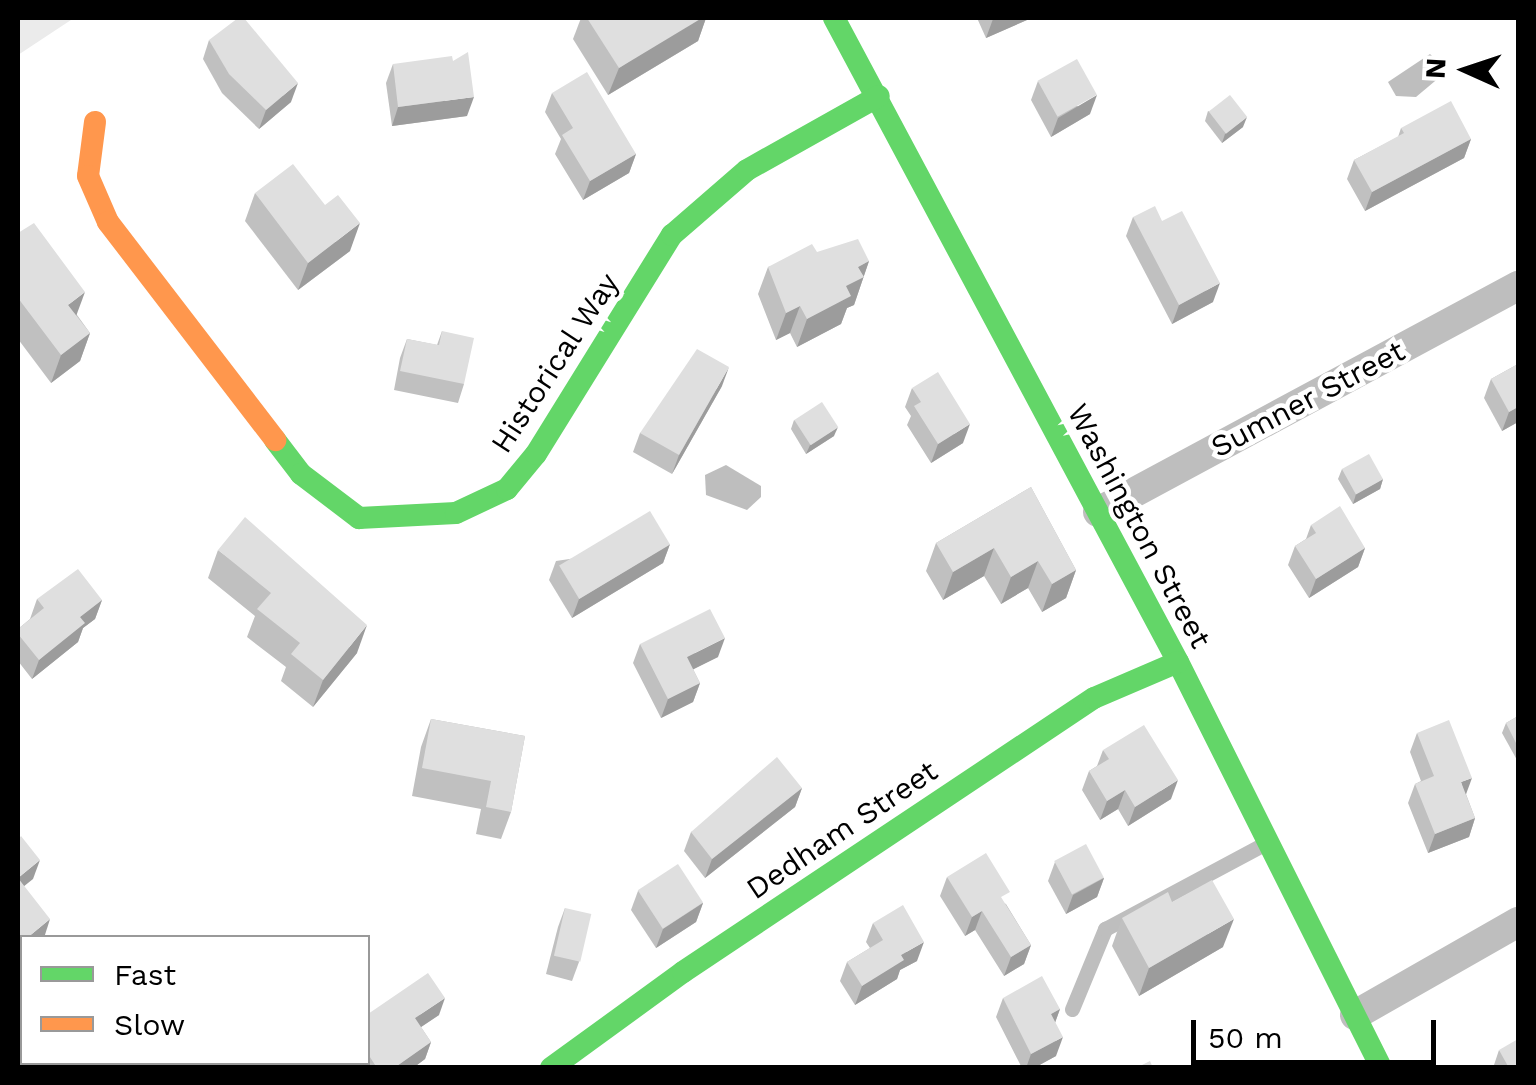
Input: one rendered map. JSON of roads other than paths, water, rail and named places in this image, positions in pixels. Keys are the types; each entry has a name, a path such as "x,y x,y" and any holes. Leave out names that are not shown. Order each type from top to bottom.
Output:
{"main road":[{"name":"Washington Street","path":"834,18 1178,662 1381,1068"},
{"name":"Historical Way","path":"96,122 88,176 108,222 301,474 358,518 407,520 456,513 507,489 536,454 672,235 746,170 879,96"},
{"name":"Dedham Street","path":"551,1068 683,972 1094,698 1178,662"}],"street":[{"name":"Sumner Street","path":"1098,512 1518,286"},
{"path":"1355,1015 1518,922"}],"lane":[{"path":"1072,1009 1105,929 1268,842"}]}
